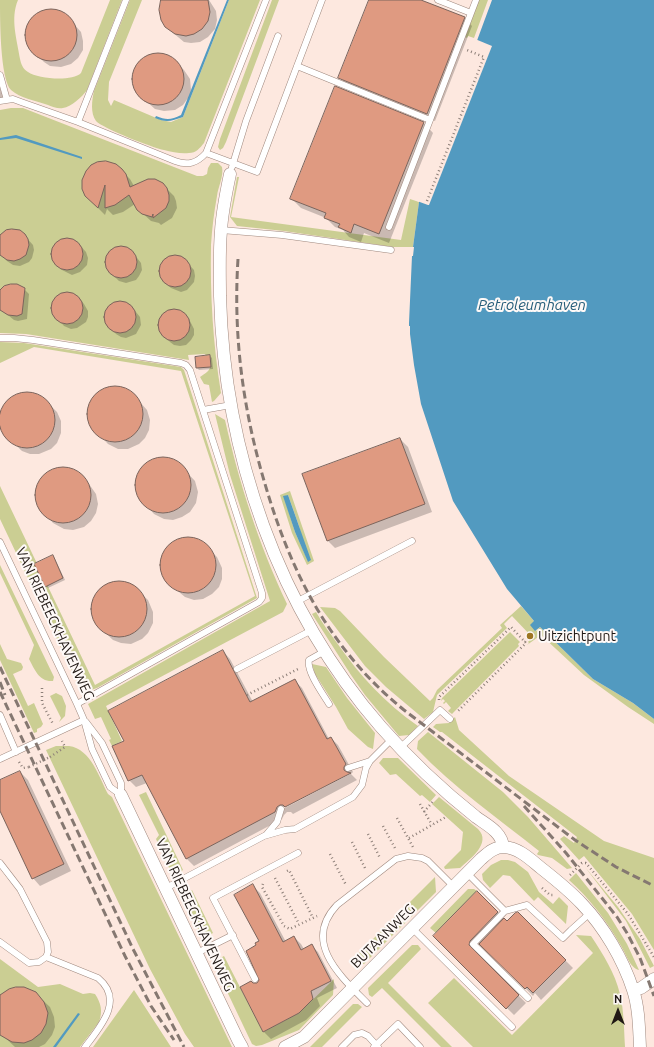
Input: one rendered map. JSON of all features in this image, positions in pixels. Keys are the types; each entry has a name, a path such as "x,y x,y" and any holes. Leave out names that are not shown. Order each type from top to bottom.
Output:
{"street":[{"path":"231,169 223,210 220,271 224,355 231,405 246,470 260,518 273,552 296,602 325,651 357,698 400,748 443,790 498,833 502,840 503,847 517,850 525,854 562,885 590,913 614,950 634,990 638,1015 640,1047"},
{"name":"VAN RIEBEECKHAVENWEG","path":"121,795 196,954 242,1047"},
{"name":"BUTAANWEG","path":"285,1047 304,1037 453,886 491,850 503,847"},
{"path":"634,990 641,988 654,979"}],"lane":[{"path":"78,122 126,0"},
{"path":"0,102 13,99 78,122 182,164 196,162 206,153 266,0"},
{"path":"206,153 231,169 257,172 322,0"},
{"path":"438,0 471,13"},
{"path":"389,227 476,0"},
{"path":"231,169 246,121 278,36"},
{"path":"297,66 430,120"},
{"path":"0,76 7,100"},
{"path":"221,230 282,235 391,250"},
{"path":"0,338 22,338 186,365 190,370 262,594 261,601 77,704"},
{"path":"203,410 231,405"},
{"path":"296,602 412,541"},
{"name":"VAN RIEBEECKHAVENWEG","path":"0,542 77,704 84,720 92,749 108,783 110,787 121,795"},
{"path":"237,668 312,630"},
{"path":"325,651 309,660 308,664 310,671 329,704"},
{"path":"400,748 440,710 450,719"},
{"path":"0,715 1,722 16,752"},
{"path":"0,759 84,720"},
{"name":"VAN RIEBEECKHAVENWEG","path":"84,720 102,743 121,783 121,795"},
{"path":"166,888 264,836 295,829 353,798 362,785 366,768 370,761 392,739"},
{"path":"348,768 370,761"},
{"path":"264,836 277,822 281,809"},
{"path":"255,979 214,898 298,853"},
{"path":"367,1003 339,974 324,947 322,937 326,919 336,905 400,857 415,856 428,861 453,886"},
{"path":"0,864 20,890 49,946 46,957 39,962 29,963 0,942"},
{"path":"467,873 506,911"},
{"path":"528,998 473,944 506,911 526,905 563,938 590,913"},
{"path":"412,928 512,1027"},
{"path":"196,954 232,936"},
{"path":"46,957 98,978 108,989 110,1003 107,1016 85,1047"},
{"path":"342,1047 354,1035 362,1033 365,1034 376,1046 398,1024 420,1047"}],"path":[{"path":"427,201 484,57 458,46"},
{"path":"440,710 438,701 440,697 511,627 525,642"},
{"path":"450,719 526,643 525,642 530,636"},
{"path":"247,696 308,664"},
{"path":"18,759 23,768 29,767 50,757 65,747 42,703 42,688"},
{"path":"420,804 432,825"},
{"path":"409,838 446,816"},
{"path":"397,818 413,845 415,856"},
{"path":"383,826 400,857"},
{"path":"368,834 385,868"},
{"path":"352,842 371,878"},
{"path":"330,854 351,894"},
{"path":"571,874 582,862 586,863 628,914 654,957"},
{"path":"313,918 289,870 262,884 262,887 284,926 290,929 299,924 313,918 317,916 326,919"},
{"path":"275,878 299,924"}],"green space":[{"path":"0,0 18,0 14,22 20,59 26,71 47,78 70,78 81,73 110,0 122,0 87,90 73,104 63,108 56,108 23,97 11,90 7,84 3,62"},
{"path":"130,0 142,0 109,82 108,100 111,106 114,100 161,120 171,122 183,117 229,0 260,0 204,143 194,152 176,153 150,146 100,124 94,118 92,106 94,91"},
{"path":"272,0 279,0 226,142 220,150 218,147 220,139"},
{"path":"479,0 488,0 474,38 468,36 467,38 465,37"},
{"path":"23,108 197,176 207,174 211,163 218,163 222,167 214,214 211,245 213,319 221,393 214,401 212,402 209,385 204,384 200,377 211,366 210,355 188,355 189,360 26,334 0,333 0,110"},
{"path":"237,177 239,177 231,217 401,240 410,199 419,202 413,247 393,247 284,231 237,226 230,217"},
{"path":"0,342 24,343 181,367 184,370 257,598 97,688 82,692 0,519 0,486 95,685 255,596 181,371 34,347 0,363"},
{"path":"215,414 225,420 237,468 251,514 267,558 287,604 283,612 106,706 122,741 112,746 109,740 111,739 101,717 95,719 88,704 270,601 230,475"},
{"path":"290,491 314,561 307,565 292,533 280,495","holes":["288,495 299,526 308,561 295,532 284,497"]},
{"path":"0,565 54,677 53,681 44,680 38,674 29,659 34,645 0,573"},
{"path":"521,606 534,621 536,631 540,627 593,679 633,703 654,719 654,724 584,675 541,635 527,645 532,637 512,616 504,624 507,628 437,695 433,712 424,719 386,687 365,666 320,607 335,608 340,611 384,657 430,701 437,690 502,628 500,625"},
{"path":"316,612 323,624 364,678 395,708 418,726 409,735 399,736 365,695 312,614"},
{"path":"510,632 520,642 518,644 519,646 452,714 448,711 451,708 446,702 444,704 443,703 445,701 443,699 441,701 442,698"},
{"path":"0,644 7,659 21,663 23,667 22,670 13,674 28,706 34,703 43,724 37,729 37,732 34,733 0,660"},
{"path":"312,664 326,667 347,698 375,733 373,749 368,747 348,729 315,674"},
{"path":"56,693 62,696 66,706 65,716 59,722 61,718 50,696"},
{"path":"455,717 459,730 509,776 604,841 654,858 654,950 632,914 584,856 579,860 560,839 564,836 574,843 577,837 442,732 433,727 436,724 449,723"},
{"path":"428,732 503,792 528,817 572,868 567,869 552,858 538,855 537,854 539,851 461,790 431,763 417,749 418,741"},
{"path":"56,746 69,746 77,748 89,758 98,772 108,794 112,797 232,1047 194,1047 185,1034 150,969 46,750"},
{"path":"383,758 398,758 436,795 430,802 422,795 420,796 396,774 390,775 379,763"},
{"path":"146,792 183,870 179,873 170,870 156,839 159,835 139,795"},
{"path":"439,797 482,834 481,845 478,850 460,868 445,869 444,867 461,850 463,832 432,804"},
{"path":"501,860 515,862 528,872 539,892 553,904 559,897 568,906 566,924 538,897 534,901 510,876 503,875 490,888 483,880 482,874 491,865"},
{"path":"585,867 618,907 640,939 654,966 650,968 626,921"},
{"path":"576,873 608,913 627,944 639,970 633,967 616,937 598,911 569,880"},
{"path":"435,877 436,892 364,964 351,961"},
{"path":"468,889 474,889 477,891 436,933 430,928"},
{"path":"192,890 213,933 208,936 201,935 187,905 190,892"},
{"path":"576,935 591,936 612,971 618,986 621,1000 624,1020 625,1047 473,1047 428,1003 454,978 512,1035 593,953"},
{"path":"412,945 418,945 421,949 388,983 452,1047 441,1047 382,988 372,997 369,995 368,988"},
{"path":"224,956 263,1032 299,1013 334,979 333,995 299,1030 256,1046 252,1044 213,962"},
{"path":"0,959 38,987 60,984 83,994 95,994 101,1007 99,1022 80,1047 0,1047"},
{"path":"134,990 171,1047 93,1047"},
{"path":"353,1004 358,1004 362,1007 322,1047 310,1047"}],"water":[{"path":"227,0 229,0 183,117 169,121 162,121 155,118 156,116 171,119 181,115"},
{"name":"Petroleumhaven","path":"492,0 654,0 654,719 633,703 593,679 540,627 535,631 530,625 534,621 507,589 453,501 421,404 409,326 412,256 419,202"},
{"path":"16,135 82,157 82,159 16,138 0,140 0,138"},
{"path":"288,495 311,560 308,562 295,532 283,496"},
{"path":"78,1013 80,1014 56,1047 53,1047"}],"pier":[{"path":"475,39 492,46 428,205 417,201"}],"building":[{"path":"161,0 208,0 210,12 208,21 202,29 194,34 186,36 175,34 165,27 161,20 159,10"},
{"path":"369,0 421,0 465,17 427,114 338,78"},
{"path":"51,9 61,11 69,17 75,25 77,35 75,45 69,53 61,59 51,61 41,59 33,53 27,45 25,35 27,25 33,17 41,11"},
{"path":"158,53 168,55 176,61 182,69 184,79 182,89 176,97 168,103 158,105 148,103 140,97 134,89 132,79 134,69 140,61 148,55"},
{"path":"335,86 424,122 379,234 354,224 351,233 338,227 340,224 324,218 326,213 290,199"},
{"path":"106,161 116,164 122,169 126,174 130,187 148,179 155,179 163,183 167,188 169,195 169,201 166,208 153,218 153,214 152,217 142,214 137,210 129,195 115,205 105,208 105,185 98,208 85,196 82,189 82,180 86,171 91,165 97,162"},
{"path":"6,230 20,230 25,234 29,245 26,255 14,261 7,260 0,255 0,235"},
{"path":"64,238 70,238 80,245 83,254 82,260 76,267 70,270 64,270 54,263 51,257 51,251 58,241"},
{"path":"118,246 124,246 134,253 137,262 136,268 130,275 124,278 118,278 108,271 105,265 105,259 112,249"},
{"path":"172,255 178,255 187,259 191,271 187,283 178,287 172,287 163,283 159,274 159,268 163,259"},
{"path":"17,284 25,288 22,314 17,316 8,315 0,310 0,290 4,286"},
{"path":"64,292 70,292 80,299 83,308 82,314 76,321 70,324 64,324 54,317 51,311 51,305 58,295"},
{"path":"117,301 123,301 133,308 136,317 135,323 129,330 123,333 117,333 107,326 104,320 104,314 111,304"},
{"path":"171,309 177,309 187,316 190,325 189,331 183,338 177,341 171,341 161,334 158,328 158,322 165,312"},
{"path":"210,355 211,367 196,368 195,357"},
{"path":"115,386 126,388 135,394 141,403 143,414 141,425 135,434 126,440 115,442 104,440 95,434 89,425 87,414 89,403 95,394 104,388"},
{"path":"27,392 38,394 47,400 53,409 55,420 53,431 47,440 38,446 27,448 16,446 7,440 1,431 -1,420 1,409 7,400 16,394"},
{"path":"400,438 425,504 327,541 302,474"},
{"path":"163,457 174,459 183,465 189,474 191,485 189,496 183,505 174,511 163,513 152,511 143,505 137,496 135,485 137,474 143,465 152,459"},
{"path":"63,467 74,469 83,475 89,484 91,495 89,506 83,515 74,521 63,523 52,521 43,515 37,506 35,495 37,484 43,475 52,469"},
{"path":"188,537 199,539 208,545 214,554 216,565 214,576 208,585 199,591 188,593 177,591 168,585 162,576 160,565 162,554 168,545 177,539"},
{"path":"53,555 63,578 45,587 34,564"},
{"path":"119,581 130,583 139,589 145,598 147,609 145,620 139,629 130,635 119,637 108,635 99,629 93,620 91,609 93,598 99,589 108,583"},
{"path":"223,650 250,702 295,679 327,739 331,737 346,764 344,770 351,773 285,807 280,805 277,807 275,812 186,859 142,775 128,781 112,746 124,741 108,711"},
{"path":"20,771 64,864 32,879 0,811 0,780"},
{"path":"253,884 283,942 294,936 301,950 312,944 331,981 311,991 313,999 299,1013 263,1032 240,987 251,981 253,983 257,983 259,980 246,951 256,945 255,943 259,941 234,895"},
{"path":"477,891 498,912 470,941 469,945 519,995 506,1009 433,936"},
{"path":"518,912 566,960 533,993 527,987 525,989 479,944 504,918 507,921"},
{"path":"24,987 36,992 44,1002 48,1013 46,1024 41,1033 32,1040 24,1043 12,1042 0,1035 0,995 9,989"}],"railway":[{"path":"238,259 237,316 241,373 245,401 257,456 275,517 287,548 316,608 334,636 378,687 404,710 575,840 616,867 654,886"},
{"path":"0,667 133,949 184,1047"},
{"path":"0,682 5,695"},
{"path":"0,692 125,956 151,1006 174,1040"},
{"path":"524,806 566,853 617,917 640,958 654,996"}],"place":[{"name":"Uitzichtpunt","path":"530,636"}]}
